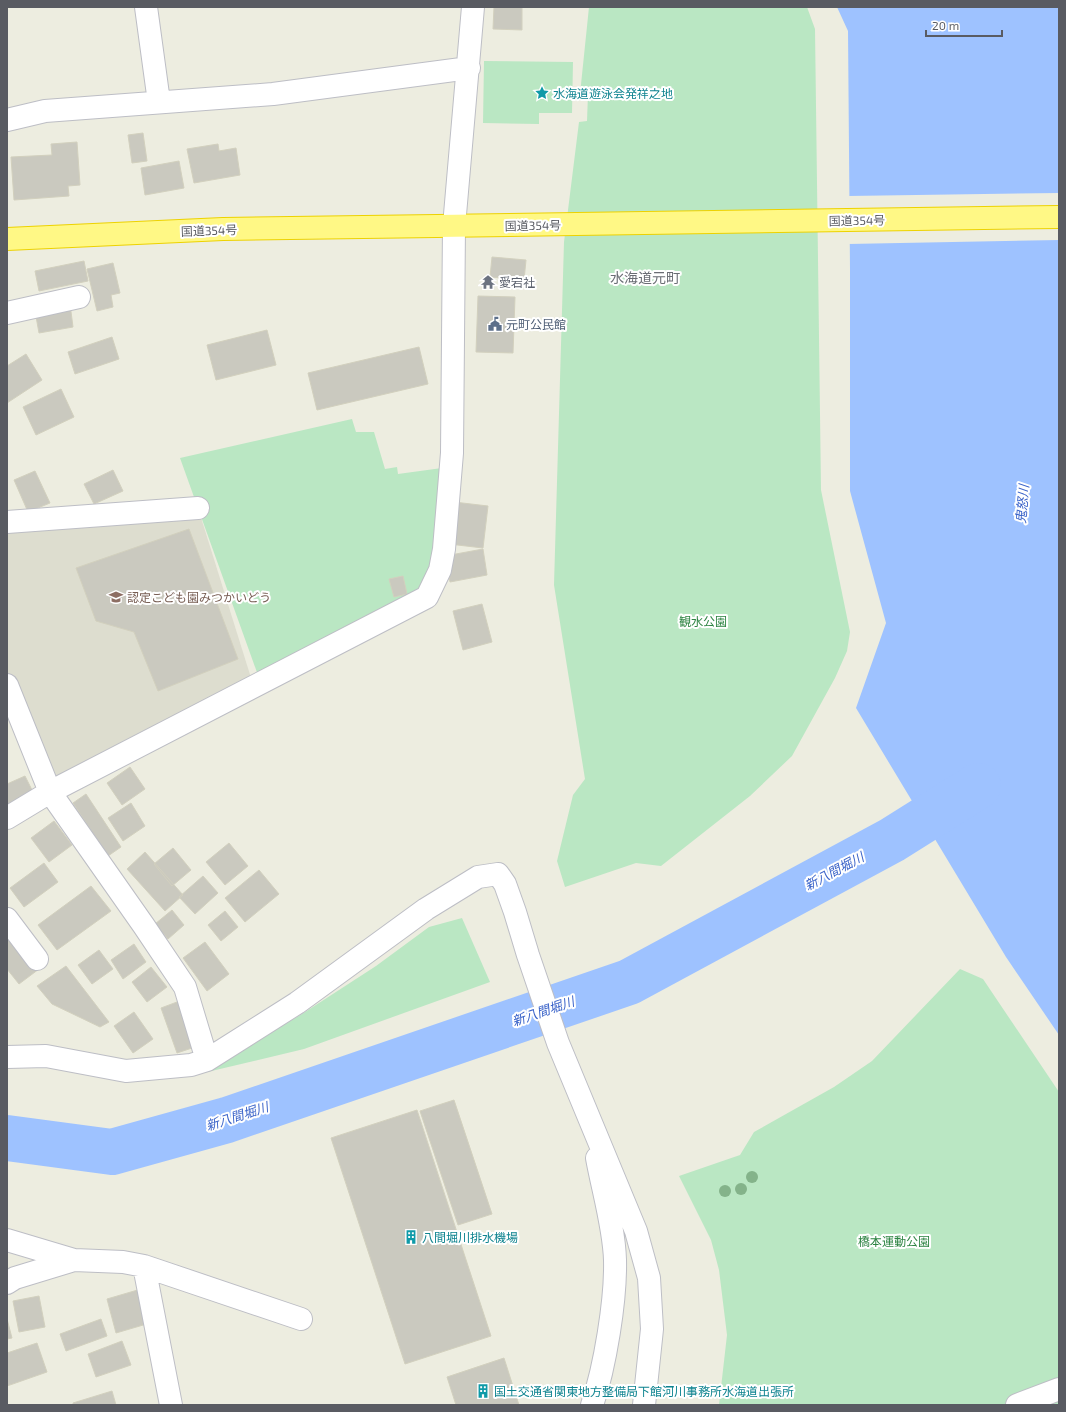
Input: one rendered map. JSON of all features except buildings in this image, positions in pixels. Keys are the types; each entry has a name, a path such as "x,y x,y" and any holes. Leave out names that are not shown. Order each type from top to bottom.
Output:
{"highway":[{"name":"国道354号","path":"7,239 223,229 527,226 1059,217"}],"street":[{"path":"146,7 159,102"},
{"path":"7,818 50,792 427,597 440,570 443,556 452,453 454,226 469,68 473,7"},
{"path":"7,120 45,111 273,94 469,68"},
{"path":"7,314 79,297"},
{"path":"7,522 198,508"},
{"path":"7,685 50,792 144,926 184,987 207,1060"},
{"path":"7,1057 46,1056 126,1071 191,1065 207,1060 297,1003 426,909 478,877 498,874 505,884 515,912 558,1044 591,1119 636,1231 649,1278 652,1329 644,1405"},
{"path":"7,919 37,959"},
{"path":"591,1119 615,1260 609,1329 598,1389 592,1405"},
{"path":"7,1240 74,1260 122,1262 144,1266 301,1319"},
{"path":"7,1283 15,1278 74,1260"},
{"path":"144,1266 171,1405"},
{"path":"1017,1405 1059,1389"}],"shaded area":[{"name":"認定こども園みつかいどう","path":"198,508 252,681 51,781 7,671 7,523"}],"green space":[{"name":"観水公園","path":"589,7 807,7 815,29 821,490 850,632 847,651 835,678 792,756 750,796 661,866 636,863 565,887 557,861 573,795 585,779 554,585 564,242 579,122 587,121 588,94 580,94"},
{"path":"484,61 573,62 572,113 539,113 539,124 483,123"},
{"path":"352,419 356,432 374,432 385,469 397,467 398,474 442,468 435,567 426,589 259,678 180,458"},
{"path":"462,918 490,982 304,1049 203,1073 302,1014 376,966 429,927"},
{"name":"橋本運動公園","path":"960,969 983,979 1059,1092 1059,1405 719,1405 727,1335 719,1270 711,1240 679,1176 740,1155 754,1132 834,1087 872,1061"}],"water":[{"name":"鬼怒川","path":"837,7 1059,7 1059,1035 1006,957 856,708 886,623 850,491 848,31"}],"pier":[{"path":"1059,193 1059,240 848,244 848,196"}],"waterway":[{"name":"新八間堀川","path":"7,1138 112,1152 227,1120 629,982 892,840 978,786"}],"place":[{"name":"水海道遊泳会発祥之地","path":"542,93"},
{"name":"愛宕社","path":"488,282"},
{"name":"元町公民館","path":"495,324"},
{"name":"認定こども園みつかいどう","path":"116,597"},
{"name":"八間堀川排水機場","path":"411,1237"},
{"name":"国土交通省関東地方整備局下館河川事務所水海道出張所","path":"483,1391"}],"district":[{"name":"水海道元町","path":"645,277"}]}
